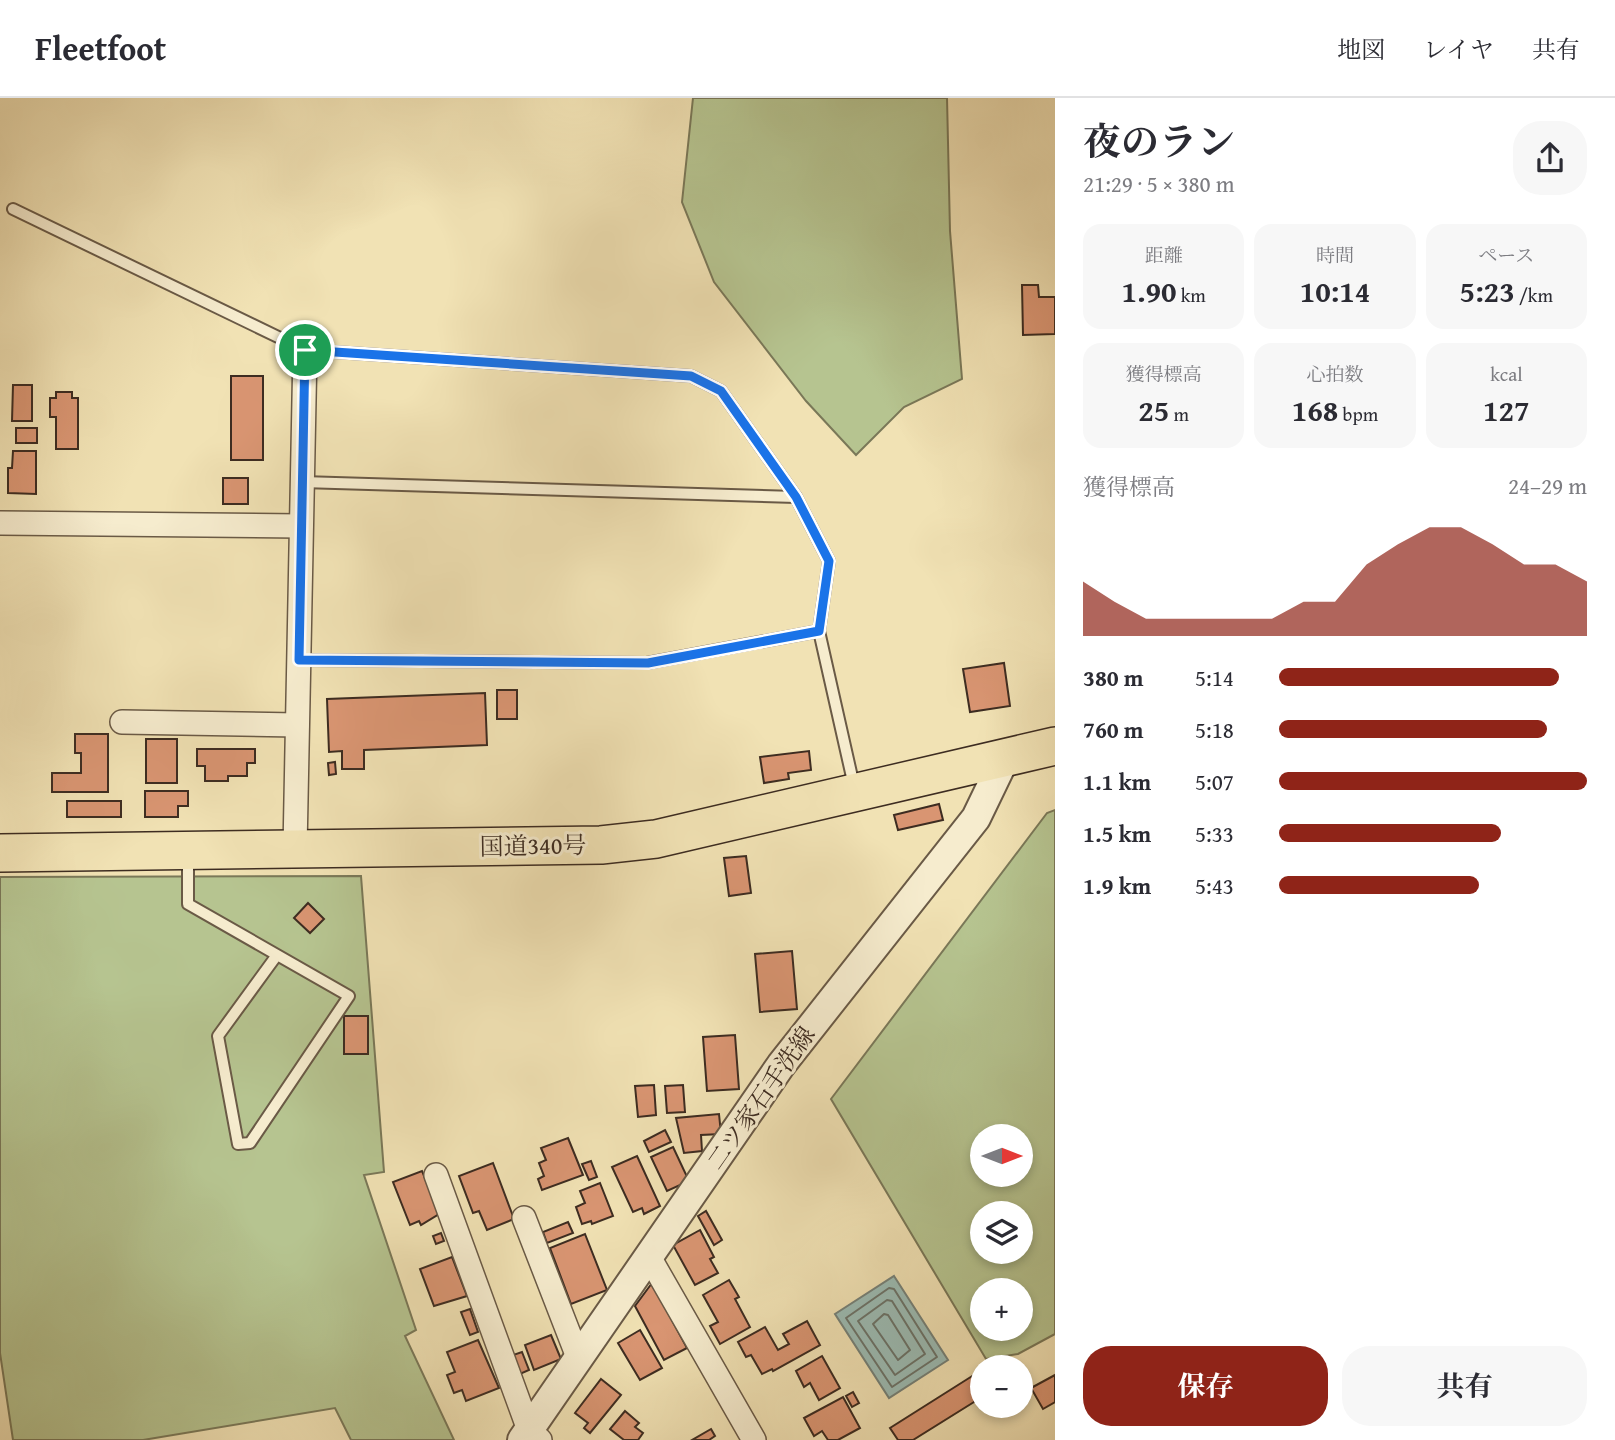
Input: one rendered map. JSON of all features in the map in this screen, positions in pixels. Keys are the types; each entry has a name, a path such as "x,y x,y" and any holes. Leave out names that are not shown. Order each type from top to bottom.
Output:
{"highway":[{"name":"国道340号","path":"0,853 601,845 656,839 1055,746"}],"street":[{"path":"295,849 305,350"},
{"path":"0,523 302,526"},
{"path":"121,722 298,725"},
{"name":"二ツ家石手洗線","path":"530,1437 578,1357 781,1065 976,818 1004,760"},
{"path":"436,1175 530,1437"},
{"path":"524,1218 578,1357"},
{"path":"648,1255 754,1440"}],"lane":[{"path":"13,209 305,350 691,376 721,391 796,497 829,561 819,631 856,794"},
{"path":"302,482 796,497"},
{"path":"299,660 648,663 819,631"},
{"path":"188,850 188,904 349,996 250,1143 238,1144 218,1036 277,955"}],"green space":[{"path":"693,98 947,98 950,231 962,379 904,407 856,455 806,401 714,282 682,202"},
{"path":"1055,810 1055,1334 1018,1354 984,1355 975,1341 1033,1341 1033,1278 970,1278 970,1332 831,1099 1047,813"},
{"path":"361,876 384,1172 364,1175 416,1330 405,1336 454,1440 351,1440 335,1408 143,1440 13,1440 0,1353 0,877"}],"water":[{"path":"894,1276 948,1360 889,1398 835,1314"}],"building":[{"path":"1022,285 1038,285 1039,297 1055,297 1055,334 1023,335"},
{"path":"231,376 263,376 263,460 231,460"},
{"path":"13,385 32,385 32,421 12,421"},
{"path":"56,392 72,392 72,398 78,398 78,449 56,449 56,417 50,417 50,398 56,398"},
{"path":"16,428 37,428 37,443 16,443"},
{"path":"13,451 36,451 36,494 8,493 8,468 12,468"},
{"path":"223,478 248,478 248,504 223,504"},
{"path":"1004,663 1010,706 970,712 963,669"},
{"path":"497,690 517,690 517,719 497,719"},
{"path":"485,693 487,745 364,750 364,769 342,769 342,751 329,752 327,699"},
{"path":"75,734 108,734 108,792 52,792 52,773 81,773 81,753 75,753"},
{"path":"146,739 177,739 177,783 146,783"},
{"path":"197,749 255,749 255,763 247,763 247,776 228,776 228,781 205,781 205,766 197,766"},
{"path":"809,751 811,770 788,773 789,779 764,783 760,757"},
{"path":"335,762 336,774 329,775 328,763"},
{"path":"145,791 188,791 188,806 178,806 178,817 145,817"},
{"path":"67,801 121,801 121,817 67,817"},
{"path":"939,804 943,820 898,830 894,815"},
{"path":"746,856 751,893 729,896 724,858"},
{"path":"308,903 324,919 310,933 294,918"},
{"path":"792,951 797,1009 760,1012 755,954"},
{"path":"344,1016 368,1016 368,1054 344,1054"},
{"path":"735,1035 739,1089 707,1091 703,1037"},
{"path":"654,1085 656,1115 638,1117 635,1086"},
{"path":"683,1085 685,1112 667,1113 665,1086"},
{"path":"719,1114 721,1134 701,1135 702,1151 684,1153 676,1118"},
{"path":"665,1130 671,1142 649,1152 644,1141"},
{"path":"568,1138 583,1175 542,1190 538,1179 544,1176 539,1163 546,1160 541,1148"},
{"path":"673,1147 689,1181 667,1191 651,1157"},
{"path":"637,1156 660,1206 644,1214 642,1208 633,1212 612,1167"},
{"path":"591,1161 597,1177 589,1180 582,1164"},
{"path":"493,1163 514,1219 487,1230 479,1211 473,1213 459,1176"},
{"path":"422,1171 439,1214 421,1225 419,1221 410,1225 393,1182"},
{"path":"600,1183 613,1216 592,1224 591,1221 582,1224 576,1207 585,1203 580,1191"},
{"path":"706,1211 722,1240 714,1245 698,1216"},
{"path":"568,1222 573,1233 547,1243 543,1232"},
{"path":"700,1230 714,1257 710,1259 718,1273 695,1285 673,1245"},
{"path":"441,1233 444,1241 436,1244 433,1236"},
{"path":"585,1234 607,1290 571,1304 550,1248"},
{"path":"452,1257 467,1296 434,1306 420,1269"},
{"path":"729,1280 739,1297 735,1299 750,1327 720,1344 710,1326 718,1322 703,1295"},
{"path":"652,1283 687,1348 664,1360 635,1306"},
{"path":"470,1309 478,1332 470,1335 461,1312"},
{"path":"807,1321 820,1345 773,1371 772,1369 762,1374 751,1355 746,1357 738,1342 765,1327 778,1350 789,1344 783,1334"},
{"path":"640,1330 662,1368 640,1380 618,1343"},
{"path":"551,1335 561,1359 534,1370 525,1345"},
{"path":"478,1340 499,1388 466,1401 462,1390 454,1393 447,1375 455,1372 447,1352"},
{"path":"522,1352 529,1370 520,1374 513,1355"},
{"path":"822,1356 840,1388 819,1400 810,1383 804,1387 796,1371"},
{"path":"1055,1375 1055,1402 1043,1409 1033,1387"},
{"path":"970,1377 970,1404 913,1440 898,1440 890,1428"},
{"path":"601,1379 621,1395 590,1433 584,1428 588,1423 575,1413"},
{"path":"853,1392 859,1403 852,1407 846,1396"},
{"path":"843,1397 860,1428 838,1440 828,1440 822,1431 814,1436 804,1418"},
{"path":"625,1411 639,1423 635,1427 643,1433 638,1440 624,1440 610,1429"},
{"path":"711,1429 715,1436 709,1440 692,1440"}],"route":[{"path":"305,350 691,376 721,391 796,497 829,561 819,631 648,663 299,660 305,350"}]}
